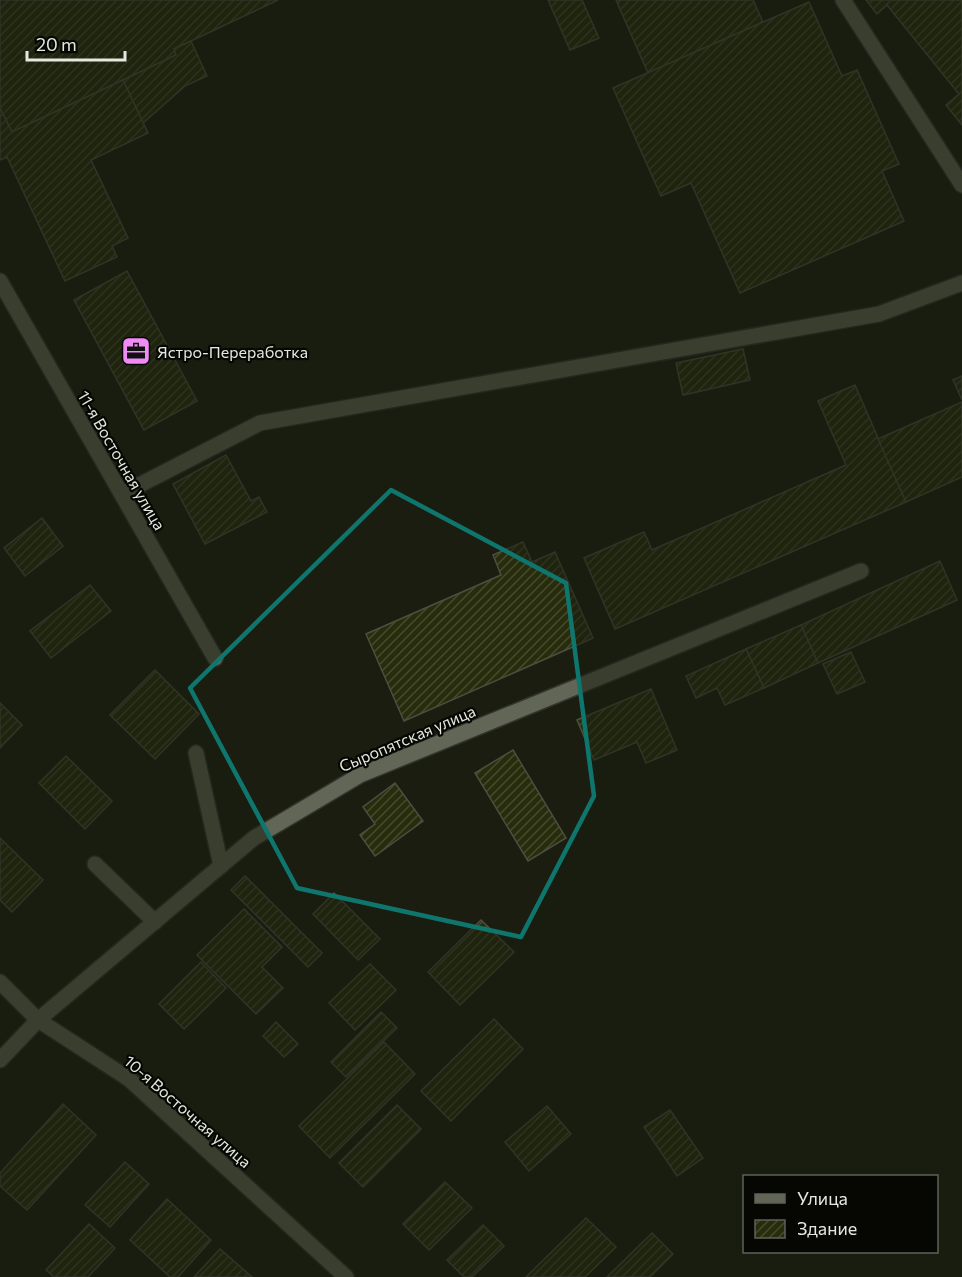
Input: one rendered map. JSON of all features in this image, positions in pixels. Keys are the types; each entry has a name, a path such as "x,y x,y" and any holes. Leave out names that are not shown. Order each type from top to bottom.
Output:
{"street":[{"path":"843,0 962,185"},
{"name":"11-я Восточная улица","path":"0,281 215,658"},
{"path":"122,494 260,423 879,314 962,283"},
{"name":"Сыропятская улица","path":"0,1060 38,1020 254,838 360,775 861,572"},
{"path":"196,753 222,866"},
{"path":"95,864 154,922"},
{"name":"10-я Восточная улица","path":"0,982 38,1020 129,1079 346,1277"}],"highlighted area":[{"path":"391,490 566,583 594,796 521,937 297,888 190,688"}],"building":[{"path":"0,0 278,0 174,49 176,55 12,132 0,108"},
{"path":"548,0 582,0 599,38 570,50"},
{"path":"616,0 753,0 763,22 648,73"},
{"path":"866,0 962,0 962,125 946,105 959,94 887,5 877,14"},
{"path":"809,2 842,76 857,70 899,164 882,171 904,221 740,293 691,183 661,196 613,88"},
{"path":"191,41 207,76 185,86 143,123 123,80 176,55 174,49"},
{"path":"123,80 148,133 91,160 128,238 112,246 117,257 65,281 7,157 0,160 0,108 12,132"},
{"path":"127,271 197,401 144,430 74,300"},
{"path":"743,349 750,380 683,395 676,363"},
{"path":"962,376 962,400 953,380"},
{"path":"855,385 906,502 615,629 584,558 644,532 652,550 846,465 818,401"},
{"path":"962,402 962,477 906,502 878,439"},
{"path":"226,455 251,501 259,497 267,512 205,544 173,484"},
{"path":"42,518 63,546 25,576 4,548"},
{"path":"523,542 532,562 555,552 593,638 404,721 366,634 501,575 493,555"},
{"path":"940,561 957,600 818,663 801,625"},
{"path":"90,585 111,611 51,658 30,631"},
{"path":"801,625 818,663 764,688 746,649"},
{"path":"746,649 764,688 725,705 717,688 696,698 686,676"},
{"path":"851,652 865,682 837,694 823,664"},
{"path":"155,670 199,714 155,759 110,715"},
{"path":"651,689 677,750 646,763 637,742 594,760 577,720"},
{"path":"0,703 22,725 0,748"},
{"path":"513,750 566,838 528,861 475,773"},
{"path":"66,756 112,801 85,829 39,783"},
{"path":"395,783 423,821 375,856 360,835 375,824 363,807"},
{"path":"0,838 43,880 12,912 0,900"},
{"path":"245,876 322,953 308,967 231,890"},
{"path":"334,893 380,939 358,960 313,914"},
{"path":"244,909 282,947 262,967 283,988 256,1014 197,955"},
{"path":"481,920 514,952 460,1005 428,972"},
{"path":"201,962 226,988 184,1029 159,1004"},
{"path":"370,964 396,990 355,1030 329,1003"},
{"path":"381,1012 397,1028 346,1077 331,1062"},
{"path":"494,1019 523,1049 451,1121 421,1091"},
{"path":"276,1022 298,1044 284,1057 263,1036"},
{"path":"384,1042 415,1074 330,1158 299,1126"},
{"path":"63,1104 96,1135 27,1210 0,1186 0,1173"},
{"path":"397,1105 421,1129 363,1187 339,1163"},
{"path":"547,1106 571,1134 529,1171 505,1142"},
{"path":"670,1110 703,1158 677,1176 644,1127"},
{"path":"125,1162 149,1184 110,1227 85,1205"},
{"path":"445,1182 472,1208 429,1250 403,1224"},
{"path":"167,1199 211,1240 178,1277 170,1277 130,1240"},
{"path":"586,1218 616,1247 585,1277 526,1277"},
{"path":"89,1224 115,1248 88,1277 54,1277 46,1270"},
{"path":"483,1225 504,1246 472,1277 464,1277 447,1260"},
{"path":"652,1233 673,1254 650,1277 607,1277"},
{"path":"220,1249 252,1277 194,1277"}],"place":[{"name":"Ястро-Переработка","path":"136,351"}]}
